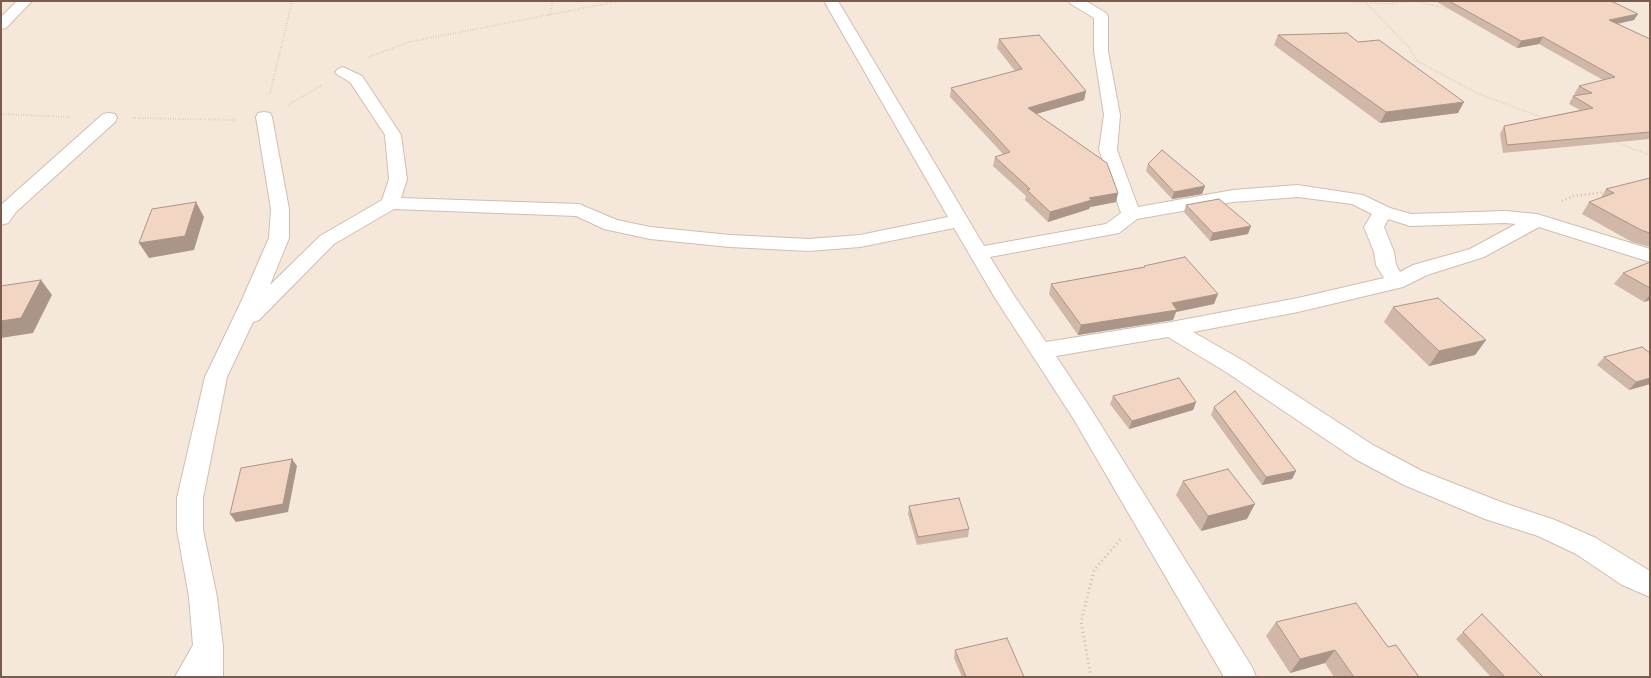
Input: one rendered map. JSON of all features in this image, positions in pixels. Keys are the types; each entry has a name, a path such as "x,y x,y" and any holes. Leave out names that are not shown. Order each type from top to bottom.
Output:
{"street":[{"path":"1,25 25,1"},
{"path":"831,1 958,221 1081,412 1241,677"},
{"path":"1076,1 1100,16 1101,51 1112,114 1108,150 1131,214"},
{"path":"343,72 356,79 393,135 398,179 390,203"},
{"path":"208,677 208,647 203,597 190,530 190,498 216,377 241,325 279,238 280,209 264,117"},
{"path":"1,219 9,208 109,118"},
{"path":"978,253 1112,229 1131,214 1233,196 1298,191 1356,199 1383,212 1410,220 1505,217 1537,220 1650,256"},
{"path":"241,325 327,240 390,203 579,210 611,225 650,233 730,241 809,245 860,241 958,221"},
{"path":"1383,212 1374,227 1384,252 1386,265 1396,282"},
{"path":"1041,351 1171,329 1298,305 1396,282 1420,270 1477,253 1537,220"},
{"path":"1171,329 1234,366 1364,452 1413,478 1494,511 1546,528 1586,546 1632,576 1650,585"},
{"path":"190,677 208,647"}],"path":[{"path":"264,117 286,33 292,1"},
{"path":"549,16 553,1"},
{"path":"1,114 229,121 264,117 293,102 365,58 409,42 620,1"},
{"path":"1350,1 1387,4 1413,1 1449,10 1456,10"},
{"path":"1365,2 1408,45 1417,61 1479,94 1549,120"},
{"path":"1607,140 1650,156"},
{"path":"1537,220 1550,206 1573,196 1599,192 1614,193"},
{"path":"1091,677 1081,622 1094,570 1122,538 1145,517"}],"shaded area":[{"path":"1,1 1650,1 1650,677 1,677"}],"building":[{"path":"1449,1 1611,1 1638,14 1609,20 1650,39 1650,132 1507,145 1504,126 1593,108 1573,96 1592,93 1579,86 1615,77 1543,37 1521,41"},
{"path":"1347,33 1358,42 1379,40 1464,102 1386,112 1278,35"},
{"path":"1039,35 1086,91 1028,108 1107,163 1118,193 1089,198 1092,200 1050,212 1027,190 1030,189 995,157 1010,152 951,88 1022,69 999,39"},
{"path":"1162,150 1205,186 1174,192 1148,164"},
{"path":"1650,178 1650,233 1641,230 1589,202 1614,193 1606,189"},
{"path":"1219,199 1251,226 1213,233 1186,205"},
{"path":"196,202 185,236 139,243 152,209"},
{"path":"1185,257 1218,294 1172,303 1177,310 1081,325 1051,284 1145,267 1144,266"},
{"path":"1650,262 1650,288 1623,273"},
{"path":"41,280 21,318 1,321 1,286"},
{"path":"1438,298 1486,340 1439,351 1393,307"},
{"path":"1642,347 1650,353 1650,378 1636,382 1604,357"},
{"path":"1179,378 1196,402 1132,421 1113,396"},
{"path":"1235,391 1296,471 1266,477 1214,407"},
{"path":"292,459 283,504 230,514 241,468"},
{"path":"1228,469 1255,504 1208,516 1183,481"},
{"path":"959,498 969,529 918,537 909,506"},
{"path":"1356,603 1388,647 1396,645 1419,677 1354,677 1335,650 1300,659 1276,622"},
{"path":"1482,614 1543,677 1505,677 1463,632"},
{"path":"1007,638 1024,677 966,677 955,650"}]}
